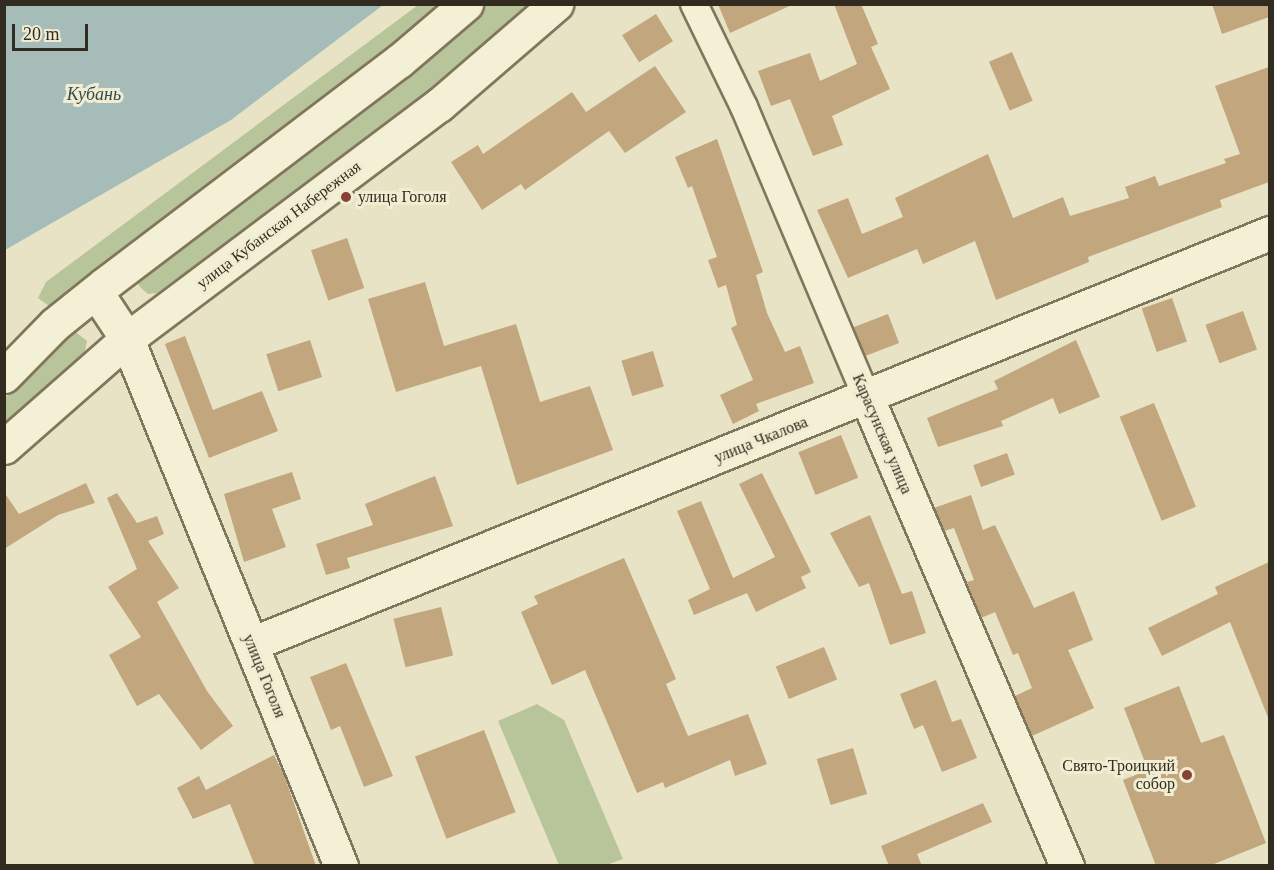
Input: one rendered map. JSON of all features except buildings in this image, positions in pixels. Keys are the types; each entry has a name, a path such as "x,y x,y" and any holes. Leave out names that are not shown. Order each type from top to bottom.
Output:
{"street":[{"path":"4,376 96,292 399,61 466,4"},
{"name":"улица Кубанская Набережная","path":"4,447 127,339 439,105 556,4"},
{"name":"Карасунская улица","path":"694,4 744,107 1067,866"},
{"name":"улица Чкалова","path":"251,644 867,398 1269,233"},
{"name":"улица Гоголя","path":"96,292 127,339 341,866"}],"green space":[{"path":"418,5 444,5 49,306 38,298 46,282"},
{"path":"482,5 532,5 436,91 239,236 157,293 148,294 140,287 136,280"},
{"path":"73,330 87,341 85,351 5,427 5,398 54,343"},
{"path":"537,704 564,720 623,859 606,865 559,865 498,721"}],"water":[{"name":"Кубань","path":"5,4 383,5 231,120 5,250"}],"place":[{"name":"улица Гоголя","path":"346,197"},
{"name":"Свято-Троицкий собор","path":"1187,775"}]}
